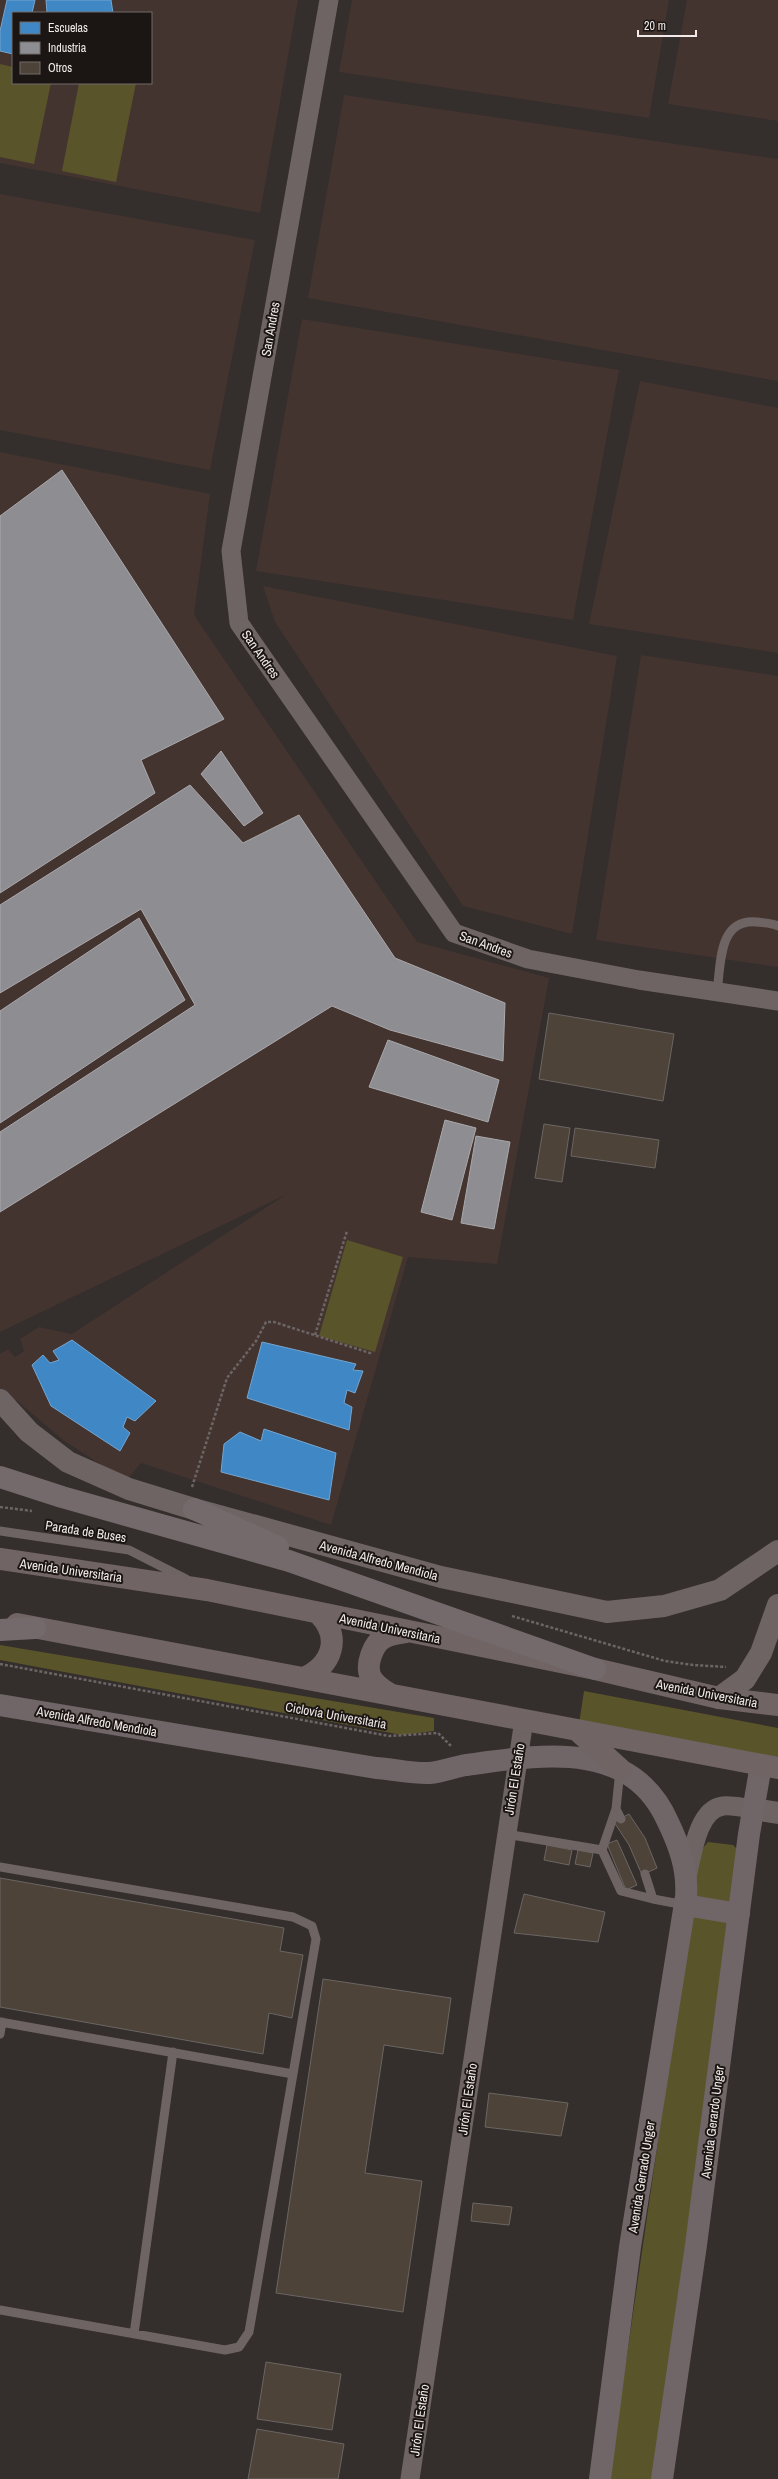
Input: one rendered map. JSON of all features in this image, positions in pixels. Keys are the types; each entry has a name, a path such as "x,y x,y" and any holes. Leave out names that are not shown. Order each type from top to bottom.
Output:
{"highway":[{"path":"0,1477 62,1497 289,1562 595,1669"},
{"path":"190,1508 288,1551 336,1578"},
{"path":"0,1630 35,1628"}],"main road":[{"name":"Avenida Universitaria","path":"0,1559 207,1590 407,1632 595,1669 719,1698 778,1706"},
{"path":"304,1678 316,1672 323,1665 332,1646 329,1627 319,1614"},
{"path":"0,1621 770,1767"},
{"path":"390,1694 375,1682 370,1675 371,1656 377,1644 383,1638 407,1632"},
{"name":"Avenida Alfredo Mendiola","path":"0,1705 26,1708 223,1743 376,1768 430,1773 465,1766 539,1755 574,1757 597,1761 620,1769"},
{"path":"577,1730 620,1769"},
{"name":"Avenida Gerardo Unger","path":"662,2479 696,2245 754,1809 770,1767"},
{"name":"Avenida Gerrado Unger","path":"600,2479 630,2247 685,1905 688,1877 675,1837 660,1804 641,1783 620,1769"},
{"path":"685,1905 739,1914"}],"street":[{"name":"San Andres","path":"329,0 230,551 239,623 454,933 528,960 778,1001"},
{"name":"Avenida Alfredo Mendiola","path":"0,1400 29,1432 68,1462 129,1489 190,1508 441,1577 607,1612 664,1606 720,1590 778,1551"},
{"path":"719,1698 745,1679 770,1654 778,1605"},
{"name":"Jirón El Estaño","path":"410,2479 524,1720"},
{"name":"Avenida Gerrado Unger","path":"688,1877 699,1828 708,1814 722,1806 754,1809"},
{"path":"754,1809 778,1813"}],"lane":[{"path":"717,992 724,946 728,935 735,925 745,921 778,926"},
{"name":"Parada de Buses","path":"0,1531 129,1550 207,1590"},
{"path":"620,1769 616,1809 602,1850 621,1891 685,1905"},
{"path":"616,1809 621,1819"},
{"path":"506,1834 602,1850"},
{"path":"0,1867 293,1917 312,1926 316,1939 249,2332 239,2347 225,2350 0,2310"},
{"path":"645,1874 653,1899"},
{"path":"0,2034 1,2022 293,2074"},
{"path":"134,2334 173,2052"}],"path":[{"path":"315,1335 347,1231"},
{"path":"190,1508 228,1378 256,1341 262,1326 266,1322 274,1322 373,1354"},
{"name":"Ciclovía Universitaria","path":"0,1664 389,1736 438,1733 454,1750 465,1766"}],"shaded area":[{"path":"0,0 298,0 260,213 0,163"},
{"path":"352,0 669,0 649,118 339,72"},
{"path":"687,0 778,0 778,121 668,104"},
{"path":"0,64 12,67 12,84 51,84 34,164 0,157"},
{"path":"79,84 136,84 116,182 62,171"},
{"path":"344,95 778,159 778,381 308,298"},
{"path":"0,194 255,240 210,470 0,430"},
{"path":"302,319 619,370 573,620 256,571"},
{"path":"640,381 778,408 778,653 589,624"},
{"path":"0,452 210,494 194,615 417,942 549,978 497,1264 408,1257 331,1525 141,1463 126,1481 63,1440 16,1400 9,1406 0,1395 0,1354 8,1349 15,1357 24,1351 20,1339 39,1327 72,1334 285,1195 0,1332"},
{"path":"263,586 617,656 572,934 463,906 275,622"},
{"path":"641,655 778,676 778,967 596,940"},
{"path":"347,1240 403,1257 375,1352 319,1336"},
{"path":"0,1645 434,1718 434,1731 402,1735 0,1660"},
{"path":"584,1691 778,1728 778,1765 579,1724"},
{"path":"708,1842 733,1845 741,1853 652,2479 609,2479 695,1886 693,1860"}],"building: Escuelas":[{"path":"7,0 35,0 32,12 12,12 12,54 0,51 0,31"},
{"path":"46,0 111,0 113,12 47,12"},
{"path":"72,1340 156,1401 135,1421 127,1417 123,1427 130,1433 120,1451 51,1406 32,1365 43,1355 50,1363 59,1360 53,1351"},
{"path":"262,1342 356,1364 353,1370 363,1371 355,1393 347,1390 344,1403 352,1407 349,1430 247,1398"},
{"path":"264,1429 336,1453 329,1500 221,1472 224,1444 240,1432 261,1441"}],"building: Industria":[{"path":"62,470 224,719 141,760 155,793 0,893 0,516"},
{"path":"221,751 263,813 244,826 201,774"},
{"path":"190,785 243,843 299,815 395,958 505,1003 503,1061 390,1030 332,1006 0,1212 0,1132 195,1005 141,909 0,993 0,905"},
{"path":"139,918 185,1000 0,1123 0,1011"},
{"path":"388,1040 499,1080 488,1122 369,1087"},
{"path":"445,1120 476,1128 452,1220 421,1212"},
{"path":"476,1136 510,1142 494,1229 461,1223"}],"building: Otros":[{"path":"549,1013 674,1034 663,1101 539,1079"},
{"path":"544,1124 570,1128 562,1182 535,1178"},
{"path":"575,1128 659,1140 655,1168 571,1156"},
{"path":"629,1814 645,1838 657,1868 642,1875 629,1845 614,1822"},
{"path":"617,1840 637,1885 626,1890 607,1844"},
{"path":"547,1845 572,1850 569,1865 544,1860"},
{"path":"578,1850 593,1853 590,1867 575,1864"},
{"path":"0,1878 284,1928 280,1951 303,1955 292,2018 269,2013 263,2054 0,2007"},
{"path":"524,1894 605,1912 598,1942 514,1933"},
{"path":"323,1979 451,1998 443,2054 384,2045 365,2173 422,2181 403,2312 276,2293"},
{"path":"489,2093 568,2103 561,2136 485,2127"},
{"path":"473,2203 512,2207 509,2225 471,2221"},
{"path":"266,2362 341,2374 332,2430 257,2419"},
{"path":"257,2429 344,2444 338,2479 248,2479"}]}
